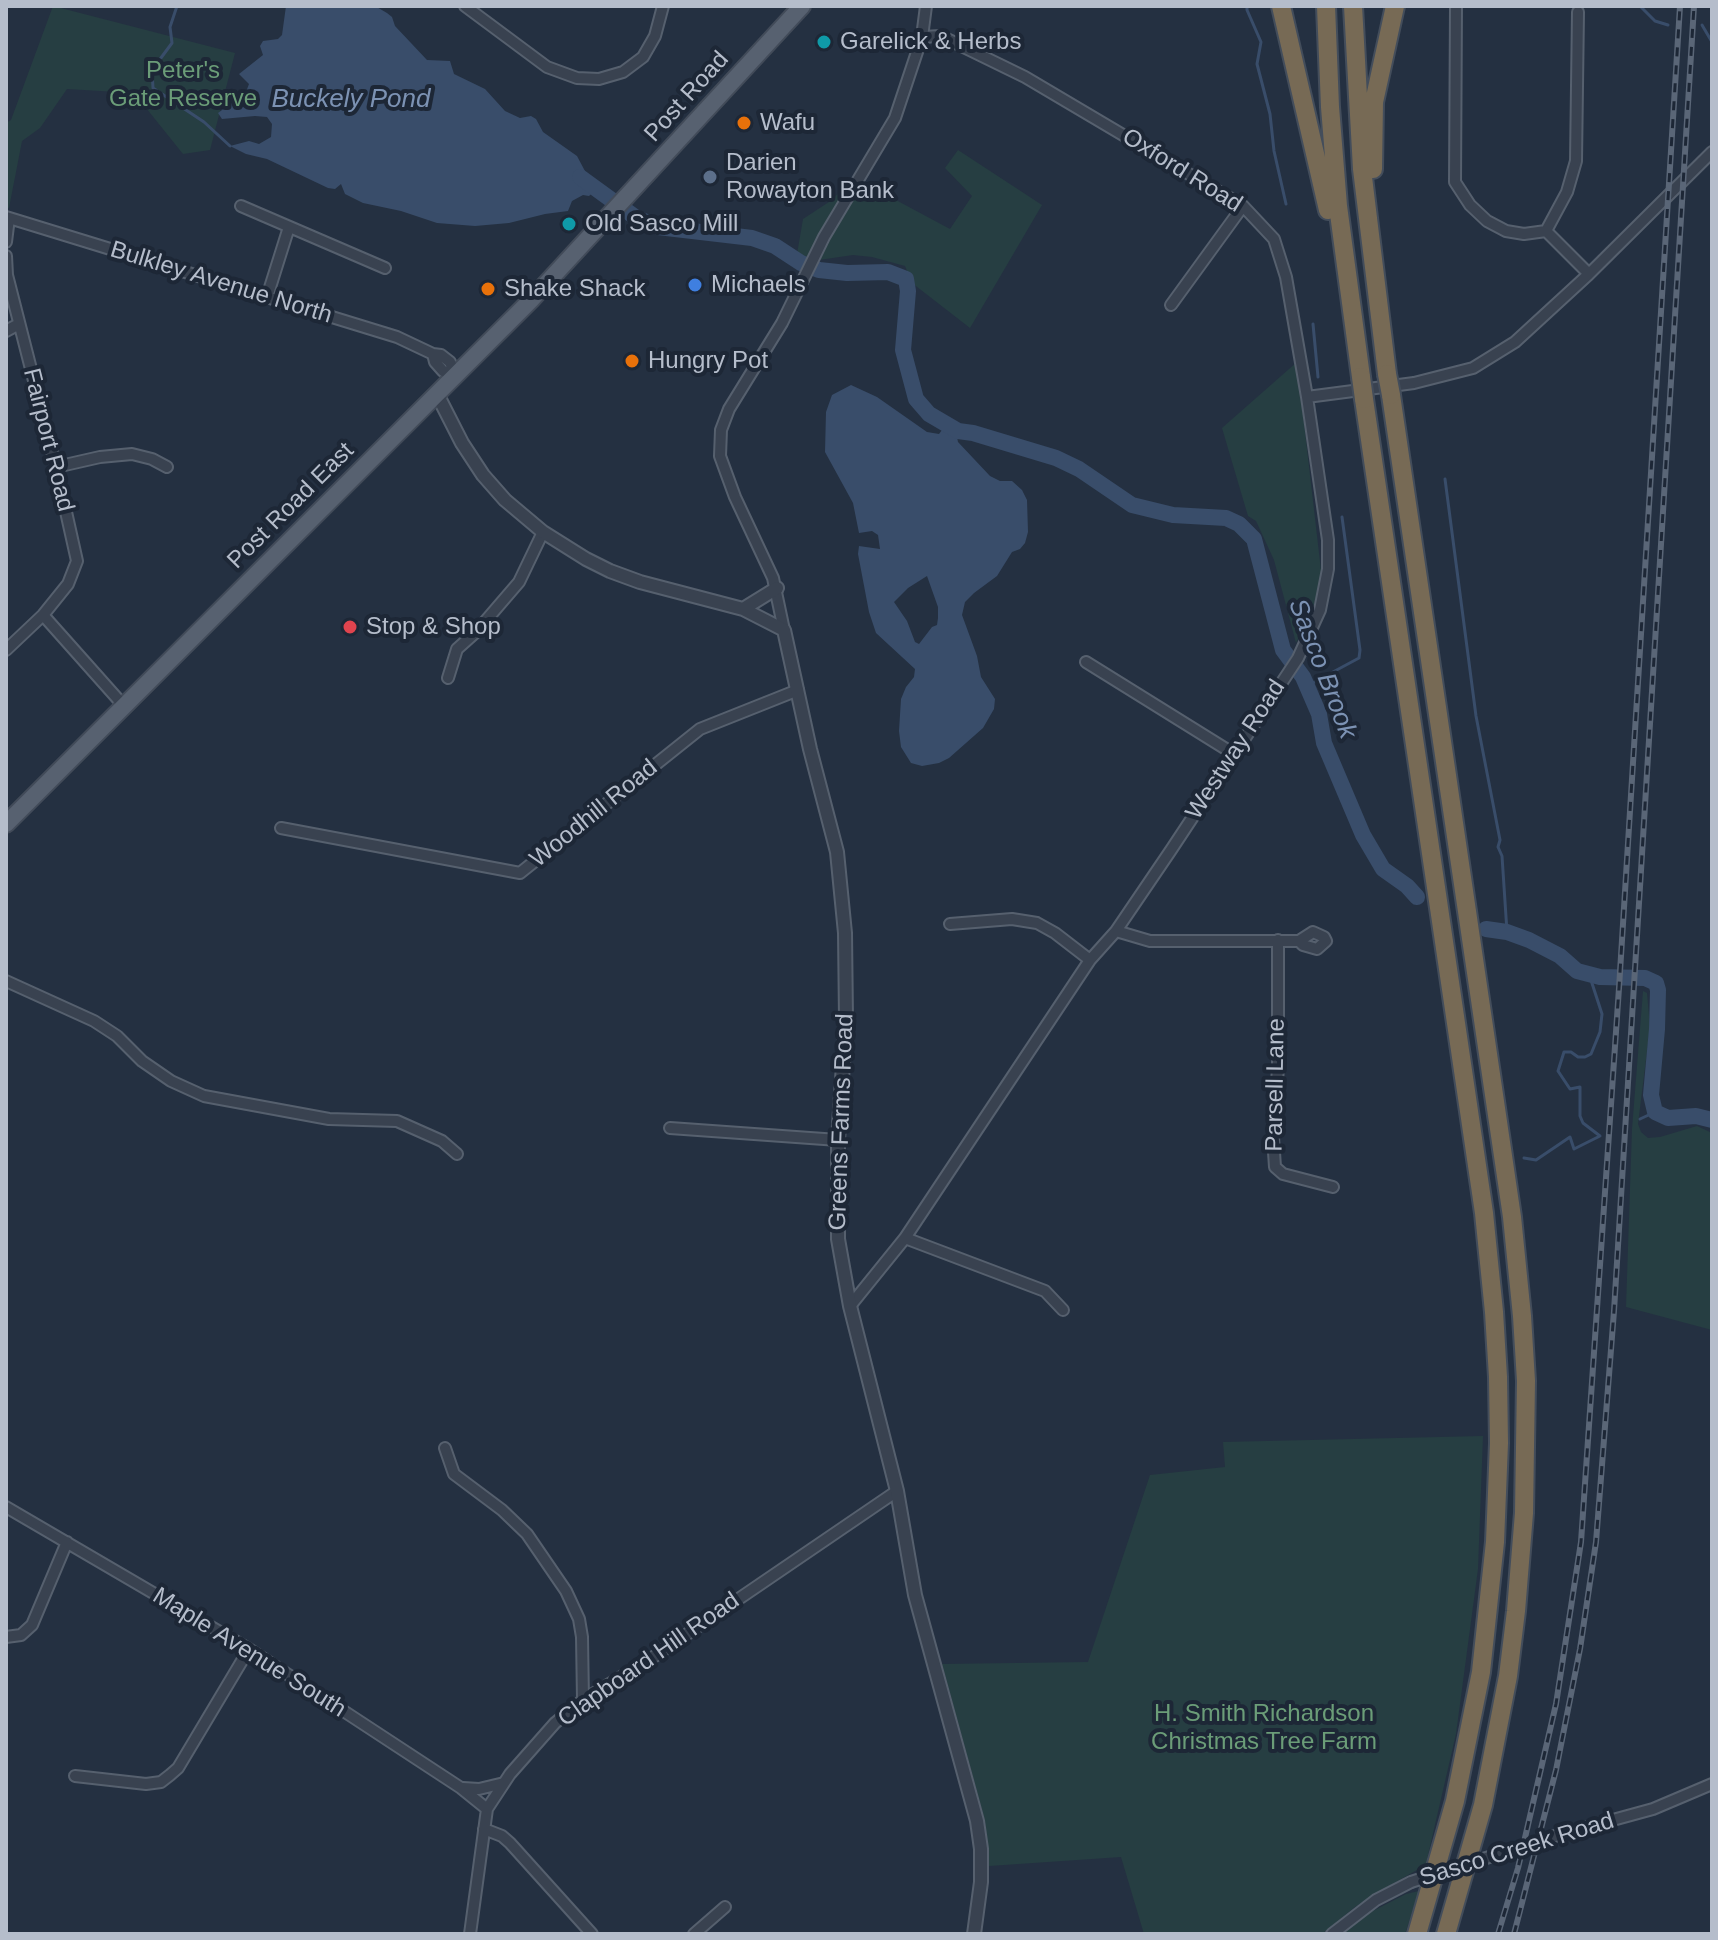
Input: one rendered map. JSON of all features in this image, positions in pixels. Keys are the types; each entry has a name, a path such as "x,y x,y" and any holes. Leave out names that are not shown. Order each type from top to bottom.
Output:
{"highway":[{"path":"1281,6 1312,132 1361,377 1482,1202 1498,1377 1497,1509 1484,1651 1460,1780 1417,1934"},
{"path":"1326,6 1335,172 1354,335"},
{"path":"1353,6 1359,136 1372,268 1509,1195 1526,1381 1524,1524 1509,1665 1485,1794 1446,1934"},
{"path":"1372,268 1374,102 1395,6"}],"main road":[{"name":"Post Road","path":"608,219 802,6"},
{"name":"Post Road East","path":"6,824 608,219"}],"street":[{"path":"465,6 547,67 577,78 599,79 623,72 643,57 655,36 663,6"},
{"path":"1456,6 1455,182 1470,205 1487,221 1506,231 1524,234 1546,231"},
{"name":"Oxford Road","path":"926,11 941,36"},
{"name":"Greens Farms Road","path":"926,11 922,37 895,118 812,260 782,323 729,409 721,430 720,456 735,497 777,588 810,749 837,852 845,933 846,1019 838,1140 838,1239 850,1306 897,1491 915,1595 977,1821 981,1882 974,1934"},
{"path":"1546,231 1567,192 1576,161 1578,12"},
{"name":"Oxford Road","path":"922,37 941,36 1025,77 1243,206 1274,239 1286,277 1307,397"},
{"path":"1307,397 1414,383 1473,368 1515,342 1589,274 1712,152"},
{"path":"241,206 385,268"},
{"path":"1171,305 1243,206"},
{"path":"6,242 8,218"},
{"name":"Bulkley Avenue North","path":"8,218 121,255 384,332 433,354 443,371 455,376"},
{"path":"267,297 289,227"},
{"path":"1546,231 1589,274"},
{"name":"Fairport Road","path":"6,256 7,275 77,561 68,584 43,615 6,650"},
{"path":"6,331 19,324"},
{"path":"437,394 462,443 483,475 505,500 543,532 610,571 743,609 784,630"},
{"name":"Westway Road","path":"850,1306 905,1238 1090,960 1116,931 1298,658 1320,610 1328,569 1328,540 1307,397"},
{"path":"56,467 100,457 132,454 167,467"},
{"path":"448,678 457,649 519,582 543,532"},
{"path":"743,609 777,588"},
{"path":"43,615 124,706"},
{"path":"1086,662 1234,754"},
{"name":"Woodhill Road","path":"281,828 520,873 700,729 798,690"},
{"path":"950,924 1012,919 1037,923 1090,960"},
{"path":"1116,931 1150,941 1299,941"},
{"name":"Parsell Lane","path":"1278,940 1275,1167 1283,1174 1333,1187"},
{"path":"6,981 94,1021 171,1081 204,1096 329,1119 397,1121 442,1141 457,1154"},
{"path":"670,1128 838,1140"},
{"path":"905,1238 1045,1291 1063,1310"},
{"path":"445,1448 454,1474 502,1510 527,1534 566,1591 579,1619 582,1637 583,1700"},
{"name":"Clapboard Hill Road","path":"470,1934 487,1809 504,1783 555,1723 583,1700 649,1660 897,1491"},
{"name":"Maple Avenue South","path":"6,1507 249,1649 461,1788 487,1809"},
{"path":"6,1637 21,1635 32,1625 67,1542"},
{"path":"75,1776 146,1784 161,1782 178,1768 249,1649"},
{"path":"461,1788 479,1789 504,1783"},
{"name":"Sasco Creek Road","path":"1332,1934 1376,1900 1411,1882 1558,1835 1642,1813 1712,1784"},
{"path":"484,1829 510,1843 592,1934"},
{"path":"694,1934 725,1907"}],"green space":[{"name":"Peter's Gate Reserve","path":"53,6 235,53 210,150 183,154 134,93 67,89 40,128 22,141 9,208 6,207 6,123 11,120"},
{"path":"958,150 1042,205 970,328 912,283 905,266 872,257 853,255 819,260 797,254 803,219 832,200 853,177 950,229 972,196 945,168"},
{"path":"1297,362 1322,579 1296,643 1274,560 1256,521 1248,516 1222,428"},
{"path":"1643,991 1647,993 1650,1027 1638,1124 1641,1132 1648,1138 1660,1137 1697,1126 1712,1133 1712,1330 1626,1307 1632,1129"},
{"name":"H. Smith Richardson Christmas Tree Farm","path":"1483,1436 1478,1569 1456,1734 1425,1868 1355,1907 1322,1934 1144,1934 1121,1857 989,1866 985,1821 942,1664 1088,1662 1150,1475 1225,1467 1223,1442"},
{"path":"1419,1891 1405,1934 1343,1934 1371,1912 1406,1894"}],"water":[{"name":"Buckely Pond","path":"286,6 375,6 387,13 427,60 450,61 454,74 485,89 505,111 520,118 531,116 536,119 543,132 577,156 595,190 589,196 583,195 572,201 568,211 509,223 475,226 437,223 363,203 345,194 341,184 335,189 328,188 267,159 230,146 249,141 259,144 271,137 272,124 267,117 222,119 218,113 246,92 249,84 239,74 263,55 260,46 263,41 278,39 282,35"},
{"path":"851,385 877,397 927,432 939,434 942,430 957,437 958,442 990,476 1000,481 1012,481 1027,500 1028,532 1025,543 1012,552 997,576 965,602 962,615 981,677 995,699 994,709 983,728 939,763 922,766 911,763 901,747 901,699 914,677 915,669 876,633 869,612 858,554 859,546 880,549 878,535 872,531 859,533 853,503 825,452 826,412 832,395","holes":["927,576 938,607 937,625 919,644 915,642 907,621 894,602"]}],"waterway":[{"name":"Sasco Brook","path":"177,6 170,27 172,43 152,70 153,88 204,122 230,146"},
{"path":"1247,6 1261,42 1257,64 1270,114 1274,151 1286,204"},
{"path":"1640,6 1655,21 1668,25"},
{"path":"1702,25 1712,42"},
{"path":"1712,84 1712,97"},
{"name":"Sasco Brook","path":"580,177 635,217 658,227 752,238 775,246 801,263 819,270 888,272 906,279 908,291 903,350 916,399 929,414 958,431 1056,458 1079,469 1132,505 1173,515 1226,518 1239,524 1254,539 1283,650 1303,677 1319,714 1324,743 1363,835 1383,869 1417,897"},
{"path":"1313,324 1318,377"},
{"path":"1445,479 1476,716 1500,840 1498,847 1502,856 1507,932"},
{"path":"1307,686 1359,658 1342,517"},
{"name":"Sasco Brook","path":"1486,929 1529,940 1560,956 1577,971 1600,977 1645,978 1656,983 1657,1029 1651,1095 1655,1112 1668,1118 1696,1116 1712,1120"},
{"path":"1524,1158 1536,1160 1570,1137 1574,1149 1600,1136 1583,1123 1580,1116 1580,1087 1570,1089 1558,1071 1564,1052 1578,1057 1591,1054 1600,1032 1602,1014 1589,974"},
{"path":"1640,1119 1655,1112"}],"railway":[{"path":"1498,1934 1518,1868 1556,1704 1581,1542 1680,6"},
{"path":"1514,1934 1556,1770 1580,1649 1596,1542 1614,1311 1694,6"}],"place":[{"name":"Garelick & Herbs","path":"824,42"},
{"name":"Wafu","path":"744,123"},
{"name":"Darien Rowayton Bank","path":"710,177"},
{"name":"Old Sasco Mill","path":"569,224"},
{"name":"Michaels","path":"695,285"},
{"name":"Shake Shack","path":"488,289"},
{"name":"Hungry Pot","path":"632,361"},
{"name":"Stop & Shop","path":"350,627"}]}
